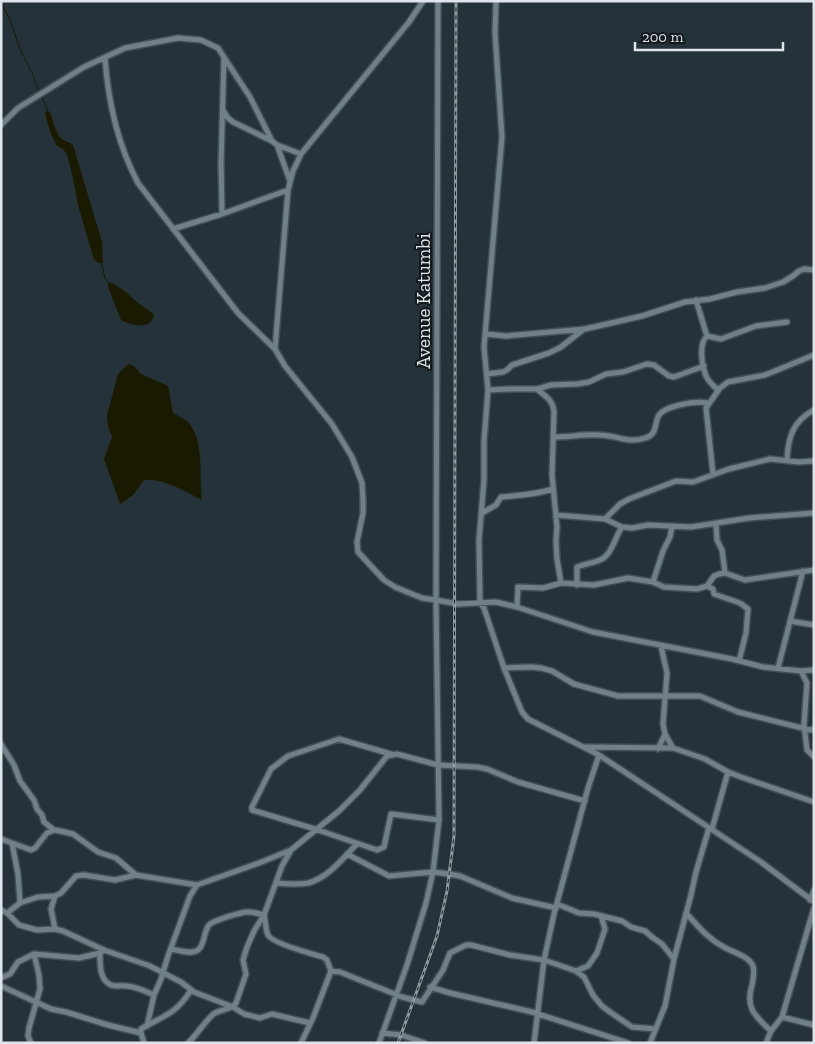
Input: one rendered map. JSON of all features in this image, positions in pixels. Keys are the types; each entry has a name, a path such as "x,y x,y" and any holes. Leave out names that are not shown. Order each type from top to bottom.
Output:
{"street":[{"path":"275,350 288,190 301,154 409,22 423,1"},
{"name":"Avenue Katumbi","path":"379,1043 421,921 433,872 439,820 436,600 438,1"},
{"path":"496,1 495,33 502,137 484,348 488,390 479,540 480,603 484,608 504,668 522,712 528,719 599,755 761,862 812,901 814,890"},
{"path":"1,124 18,108 84,67 125,48 178,38 201,40 218,48 250,98 272,141"},
{"path":"222,214 221,162 224,57"},
{"path":"105,58 106,80 119,137 129,166 138,183 238,313 275,350 285,366 332,424 352,457 362,483 363,513 357,542 358,552 384,580 395,587 422,598 458,604 496,602 593,632 661,646 682,648 763,667 801,671 814,670"},
{"path":"223,110 233,122 277,145 301,154"},
{"path":"277,145 290,182"},
{"path":"173,229 222,214 288,190"},
{"path":"485,334 506,336 585,329 642,316 685,302 765,288 783,282 794,276 798,271 804,269 814,270"},
{"path":"696,300 706,336"},
{"path":"706,336 720,339 756,326 787,322"},
{"path":"487,374 503,372 512,365 548,354 585,329"},
{"path":"706,336 701,346 704,366 708,380 718,390"},
{"path":"713,474 706,415 708,403 718,390 728,382 765,375 814,355"},
{"path":"488,390 537,390 551,386 588,382 606,374 623,372 647,364 654,365 669,376 674,377 704,366"},
{"path":"537,390 550,399 553,404 552,475 561,583"},
{"path":"554,437 600,435 635,441 653,434 658,417 668,409 689,403 708,403"},
{"path":"787,460 789,444 796,424 802,416 814,410"},
{"path":"605,519 620,504 676,480 693,482 713,474 770,459 799,462 814,461"},
{"path":"482,513 496,505 501,497 518,497 553,489"},
{"path":"556,515 605,519 622,527 632,528 648,525 698,527 749,518 814,513"},
{"path":"716,524 717,540 724,557 725,573"},
{"path":"653,582 663,551 670,537 672,526"},
{"path":"577,585 577,567 602,560 608,554 615,537 622,527"},
{"path":"517,607 518,588 542,588 561,583 594,585 628,578 653,582 664,587 698,589 707,586 714,576 725,573 746,580 814,570"},
{"path":"778,668 803,571"},
{"path":"707,586 713,589 714,594 740,603 748,608 746,632 739,661"},
{"path":"790,621 814,625"},
{"path":"661,646 667,673 663,724 665,734 673,748"},
{"path":"504,668 541,668 552,671 574,684 618,696 700,696 738,712 805,729 810,730 814,728"},
{"path":"801,671 807,683 804,705 807,750 814,757"},
{"path":"658,748 665,734"},
{"path":"439,820 391,814 384,847 373,850 315,829 252,810 252,807 271,769 288,756 339,739 438,765 488,769 518,782 585,802"},
{"path":"1,744 10,757 20,781 34,800 44,822 54,830 73,834 98,852 116,858 136,875"},
{"path":"583,747 673,748 705,759 728,772 814,802"},
{"path":"7,913 20,903 55,896 64,891 76,876 115,880 136,875 197,886 291,850 339,811 360,790 386,756 391,754"},
{"path":"534,1043 544,960 556,906 599,755"},
{"path":"650,1043 665,1006 674,959 698,862 711,828 728,772"},
{"path":"1,839 33,849 43,836 54,830"},
{"path":"12,843 18,874 20,903"},
{"path":"276,883 301,884 314,880 327,872 357,844"},
{"path":"188,1043 212,1014 233,1007 240,995 246,974 243,960 247,948 254,931 264,915 282,866 291,850"},
{"path":"346,854 389,876 433,872 460,876 512,898 556,906 579,913 622,920 631,927 645,931 662,944 674,959"},
{"path":"144,1043 143,1029 154,995 190,896 197,886"},
{"path":"55,896 51,909 55,929"},
{"path":"766,1043 771,1031 782,1017 814,908"},
{"path":"1,910 7,913 13,921 25,928 55,929 72,934 102,951 150,966 181,982 191,990 252,1016 260,1018 272,1014 310,1023"},
{"path":"171,948 192,952 198,950 209,924 216,920 246,912 264,915"},
{"path":"686,913 706,935 722,946 748,959 753,965 754,977 748,995 750,1008 758,1019 771,1031"},
{"path":"264,915 267,934 270,937 291,947 323,957 327,960 331,971 301,1043"},
{"path":"576,971 588,966 597,953 605,929 601,916"},
{"path":"331,971 340,972 414,1001 422,1002 430,987 443,970 450,954 466,945 544,960 576,971 584,977 593,996 610,1012 632,1027 656,1029"},
{"path":"1,978 10,974 18,962 34,954 79,958 102,951"},
{"path":"102,951 101,969 106,981 111,985 125,985 154,995"},
{"path":"31,1043 28,1036 29,1028 40,989 34,954"},
{"path":"1,986 51,1009 133,1032 143,1029 175,1010 183,1003 191,990"},
{"path":"430,987 536,1014 628,1043"},
{"path":"782,1017 814,1025"},
{"path":"382,1033 401,1035 425,1043"}],"shaded area":[{"path":"47,109 59,136 73,145 102,242 103,263 98,263 94,259 78,205 67,154 57,146 51,134 45,114"},
{"path":"109,282 121,288 152,313 154,315 152,320 145,325 135,325 121,320 108,287"},
{"path":"128,364 134,366 141,374 168,386 173,413 186,420 193,429 199,448 202,500 166,483 144,480 133,495 120,504 104,459 112,437 107,415 118,374"}],"waterway":[{"path":"1,2 10,20 20,49 41,93"},
{"path":"42,97 47,109"},
{"path":"101,261 105,278 109,284"}],"railway":[{"path":"398,1043 437,936 447,891 454,836 456,1"}]}
